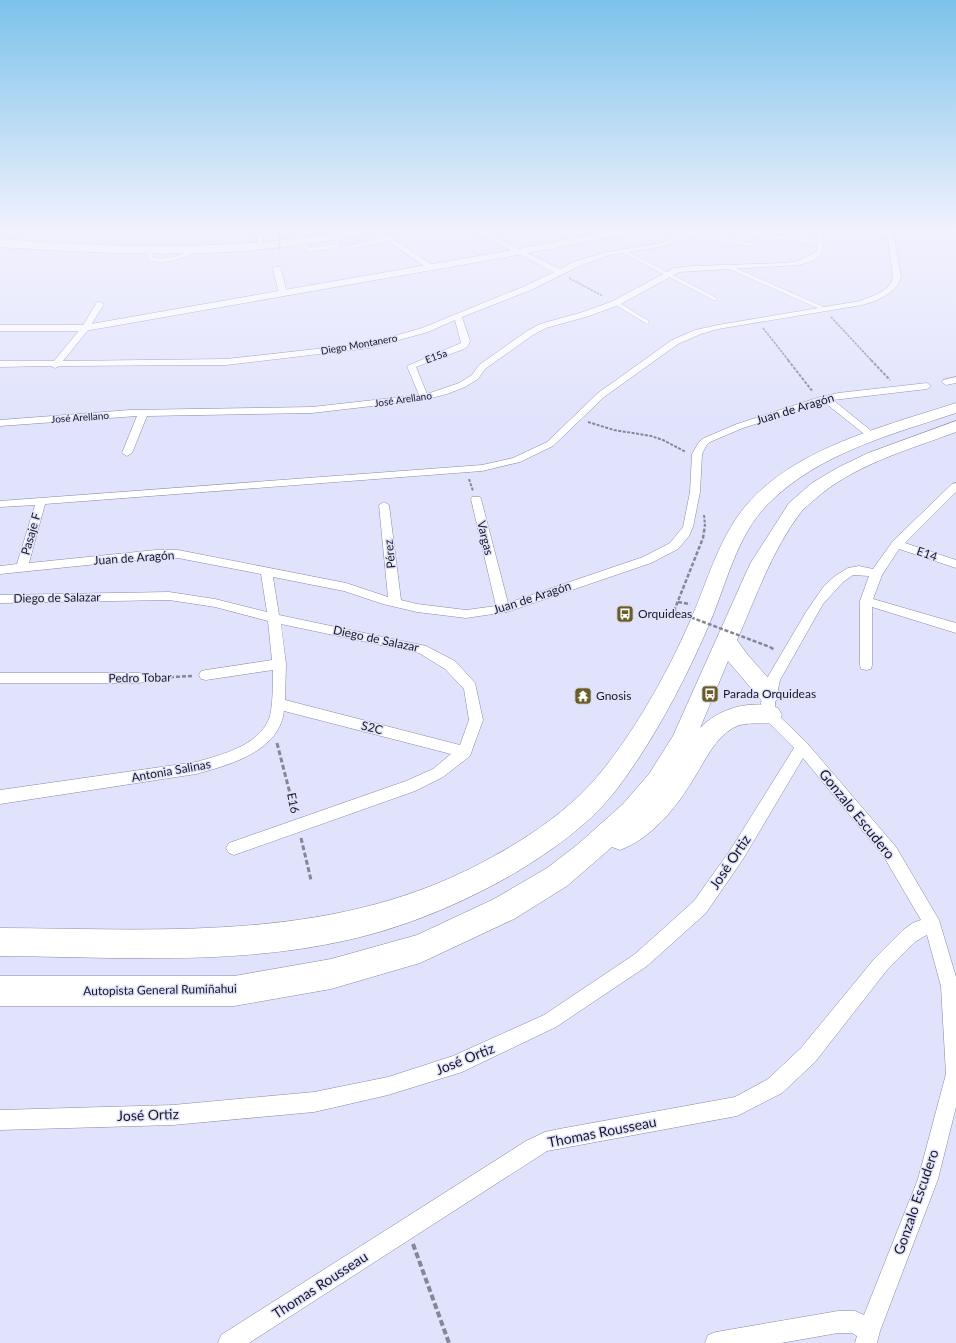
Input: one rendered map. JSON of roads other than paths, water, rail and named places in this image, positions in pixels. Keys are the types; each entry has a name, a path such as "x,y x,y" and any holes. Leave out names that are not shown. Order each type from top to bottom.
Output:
{"highway":[{"path":"0,942 216,942 287,936 326,930 385,916 439,897 496,870 536,845 568,821 592,799 611,777 670,682 695,632 728,553 748,516 764,498 786,480 822,457 867,438 956,408"},
{"name":"Autopista General Rumiñahui","path":"0,991 234,991 331,974 420,949 504,909 557,877 586,854 632,812 658,782 684,741 760,564 795,507 818,487 843,472 874,457 956,426"},
{"path":"586,854 621,837 646,821 667,798 707,736 717,727 735,717 748,715 770,704 727,642"}],"street":[{"path":"0,328 85,328 279,294"},
{"name":"Diego Montanero","path":"0,364 208,363 252,360 354,347 383,342 425,330 513,294"},
{"name":"José Arellano","path":"0,423 143,413 312,410 424,397 444,392 462,385 475,377 482,367 537,330 616,303 633,294"},
{"path":"0,504 465,469 498,465 516,460 550,444 601,395 675,342 698,332 871,300 882,294"},
{"path":"55,364 85,328 100,304"},
{"name":"E15a","path":"424,397 411,366 461,347 465,344 466,340 458,316"},
{"path":"946,382 956,380"},
{"name":"Juan de Aragón","path":"0,570 178,554 267,573 346,587 395,603 457,614 503,609 647,560 666,551 677,543 685,533 691,515 695,492 697,458 699,449 707,440 748,424 823,400 927,386"},
{"path":"823,400 866,431"},
{"path":"127,453 143,413"},
{"path":"866,665 866,600 876,574 897,544 955,487"},
{"name":"Vargas","path":"476,499 503,609"},
{"name":"Pasaje F","path":"22,568 41,501"},
{"name":"Pérez","path":"384,505 395,603"},
{"name":"E14","path":"897,544 956,564"},
{"path":"770,704 773,680 818,603 830,588 849,572 862,569 876,574"},
{"name":"Antonia Salinas","path":"0,797 196,768 221,761 239,753 258,740 270,728 276,718 278,704 280,664 267,573"},
{"name":"Diego de Salazar","path":"0,599 169,596 215,603 273,618 422,649 450,665 470,687 476,720 465,752"},
{"path":"866,600 956,628"},
{"path":"206,675 280,664"},
{"name":"Pedro Tobar","path":"0,678 139,678"},
{"name":"S2C","path":"278,704 465,752"},
{"name":"Gonzalo Escudero","path":"770,704 802,747 890,852 933,926 950,986 955,1074 928,1179 868,1337"},
{"name":"José Ortiz","path":"0,1120 173,1115 314,1102 388,1086 455,1065 550,1021 641,960 700,907 737,854 802,747"},
{"path":"234,848 410,786 438,773 465,752"},
{"name":"Thomas Rousseau","path":"229,1343 533,1148 545,1142 737,1106 775,1086 808,1054 881,964 909,936 920,929 933,926"},
{"path":"716,1343 838,1322 855,1322 868,1337"}],"lane":[{"path":"705,294 715,299"},
{"path":"789,294 824,309"},
{"path":"616,303 647,322"}],"place":[{"name":"Orquideas","path":"625,614"},
{"name":"Parada Orquideas","path":"710,694"},
{"name":"Gnosis","path":"583,696"}]}
